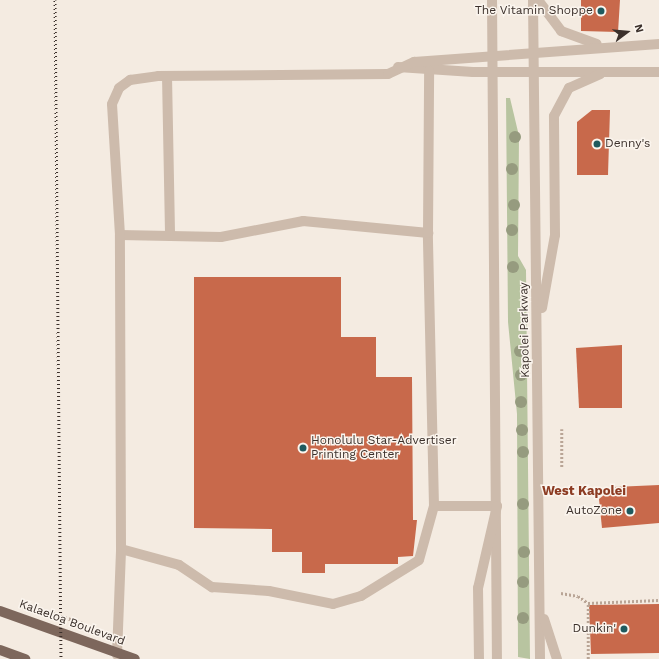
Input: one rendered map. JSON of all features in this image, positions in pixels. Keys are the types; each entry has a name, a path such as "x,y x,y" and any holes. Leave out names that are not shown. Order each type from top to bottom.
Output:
{"main road":[{"name":"Kalaeloa Boulevard","path":"0,611 134,659"},
{"path":"0,650 25,659"}],"street":[{"path":"492,0 497,659"},
{"name":"Kapolei Parkway","path":"533,0 538,334 540,659"},
{"path":"538,0 561,31 571,38 603,46"},
{"path":"117,654 121,550 120,235 112,104 119,88 130,80 167,76 388,74 396,67 492,54 603,46 659,44"},
{"path":"396,67 429,71 534,73 600,74 659,72"},
{"path":"121,550 179,565 212,586 269,591 333,604 361,596 419,560 434,506 428,233 429,71"},
{"path":"538,334 555,235 554,116 569,88 600,74"},
{"path":"167,76 170,236"},
{"path":"120,235 221,237 303,221 428,233"},
{"path":"434,506 496,506"},
{"path":"479,659 478,588 496,506"},
{"path":"540,600 557,659"}],"path":[{"path":"562,429 562,468"},
{"path":"561,593 578,596 588,603 659,600"},
{"path":"588,603 588,659"},
{"path":"46,611 82,623"}],"green space":[{"path":"506,98 510,98 519,136 518,256 526,270 530,659 518,657 517,414 508,322"}],"building":[{"name":"The Vitamin Shoppe","path":"581,0 620,0 618,32 581,31"},
{"name":"Denny's","path":"592,110 610,110 608,175 577,175 577,122"},
{"name":"Honolulu Star-Advertiser Printing Center","path":"194,277 341,277 341,337 376,337 376,377 412,377 413,520 417,520 413,556 398,557 398,564 325,564 325,573 302,573 302,552 272,552 272,529 194,528"},
{"path":"622,345 622,408 579,408 576,348"},
{"name":"AutoZone","path":"659,485 659,523 602,528 599,499 614,487"},
{"name":"Dunkin'","path":"659,604 659,653 591,654 589,605"}],"railway":[{"path":"55,0 61,659"}],"place":[{"name":"The Vitamin Shoppe","path":"601,11"},
{"name":"Denny's","path":"597,144"},
{"name":"Honolulu Star-Advertiser Printing Center","path":"303,448"},
{"name":"AutoZone","path":"630,511"},
{"name":"Dunkin'","path":"624,629"}],"district":[{"name":"West Kapolei","path":"584,491"}]}
